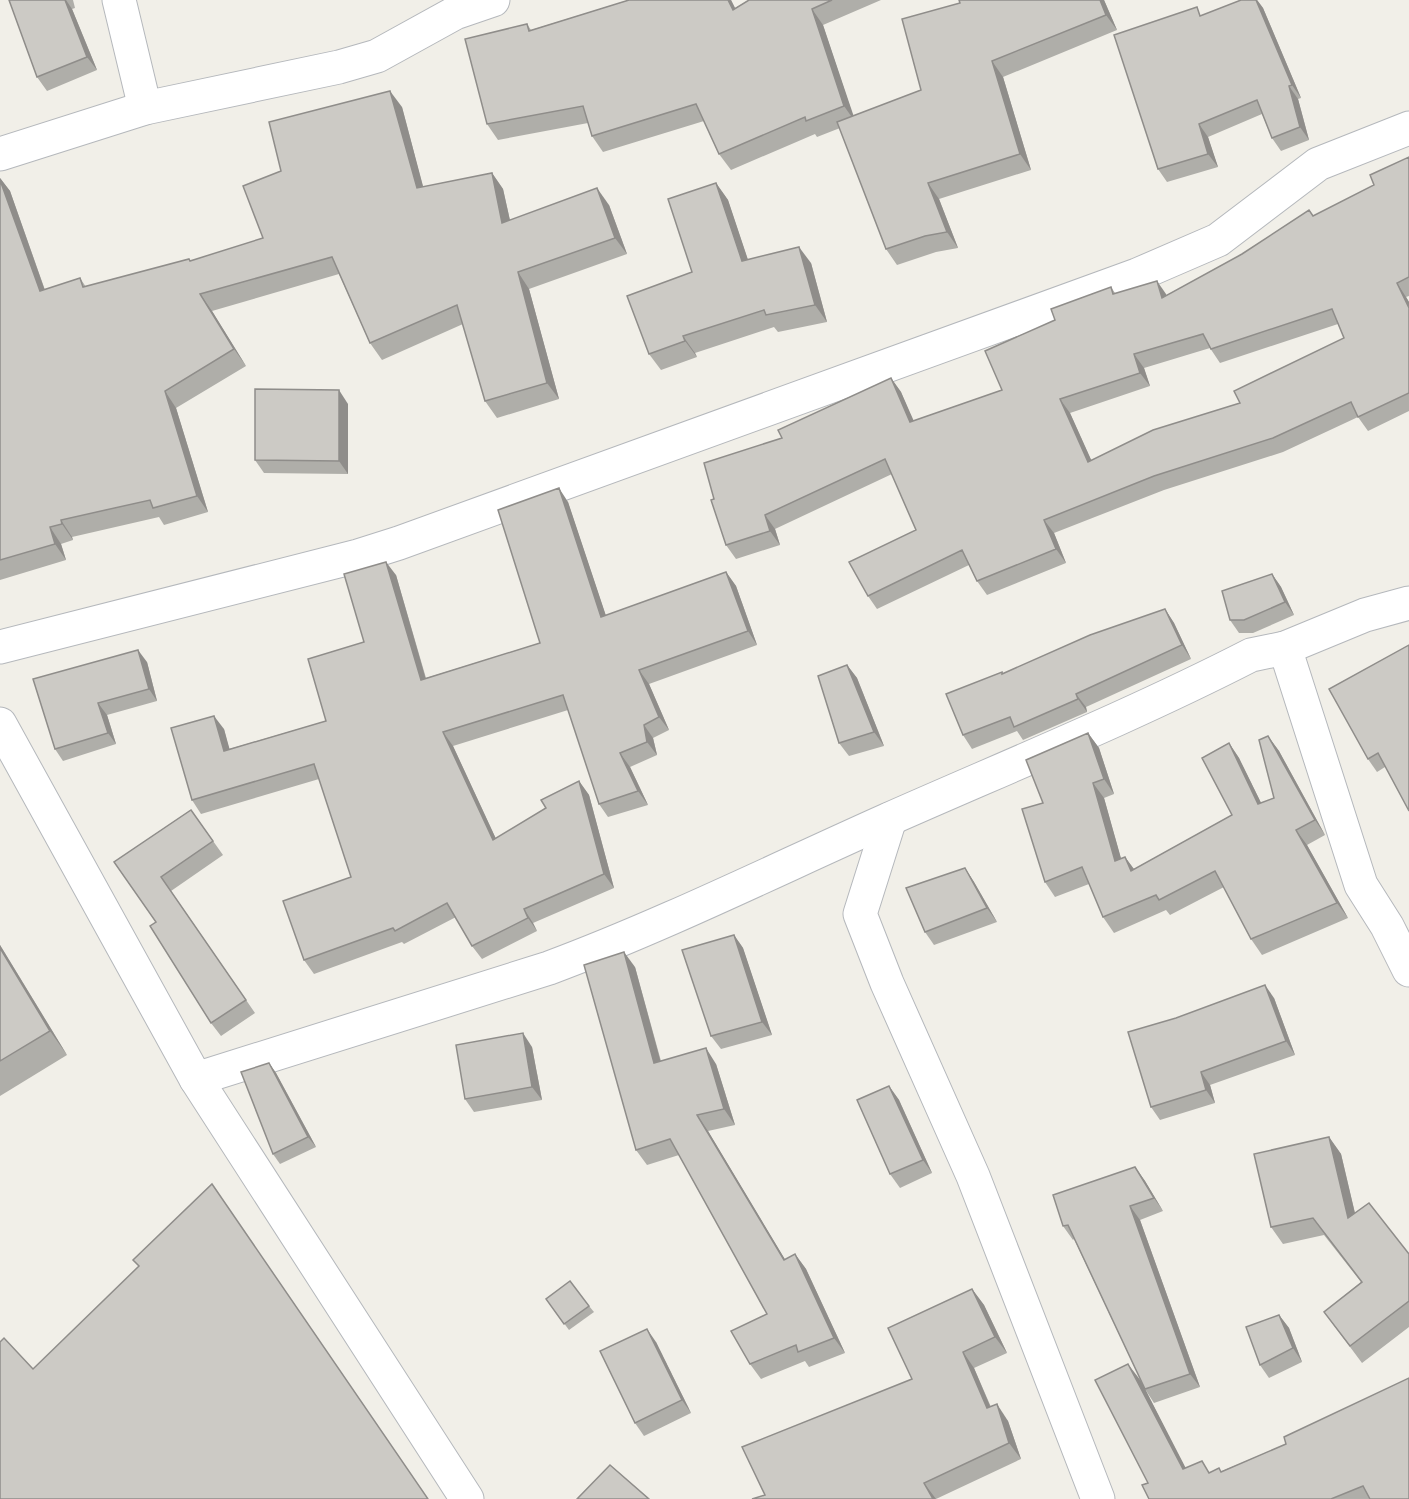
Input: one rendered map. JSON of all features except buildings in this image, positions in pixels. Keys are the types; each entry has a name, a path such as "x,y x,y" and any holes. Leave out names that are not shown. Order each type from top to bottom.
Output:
{"street":[{"path":"119,0 145,108"},
{"path":"0,154 145,108 339,67 377,56 455,13 493,0"},
{"path":"0,647 378,550 1137,275 1218,240 1318,164 1409,128"},
{"path":"196,1078 560,964 605,947 890,819 1052,750 1188,688 1251,655 1285,648 1365,615 1409,603"},
{"path":"1285,648 1361,885 1387,926 1409,970"},
{"path":"0,724 196,1078 467,1499"},
{"path":"890,819 861,914 887,983 973,1176 1098,1499"}]}
